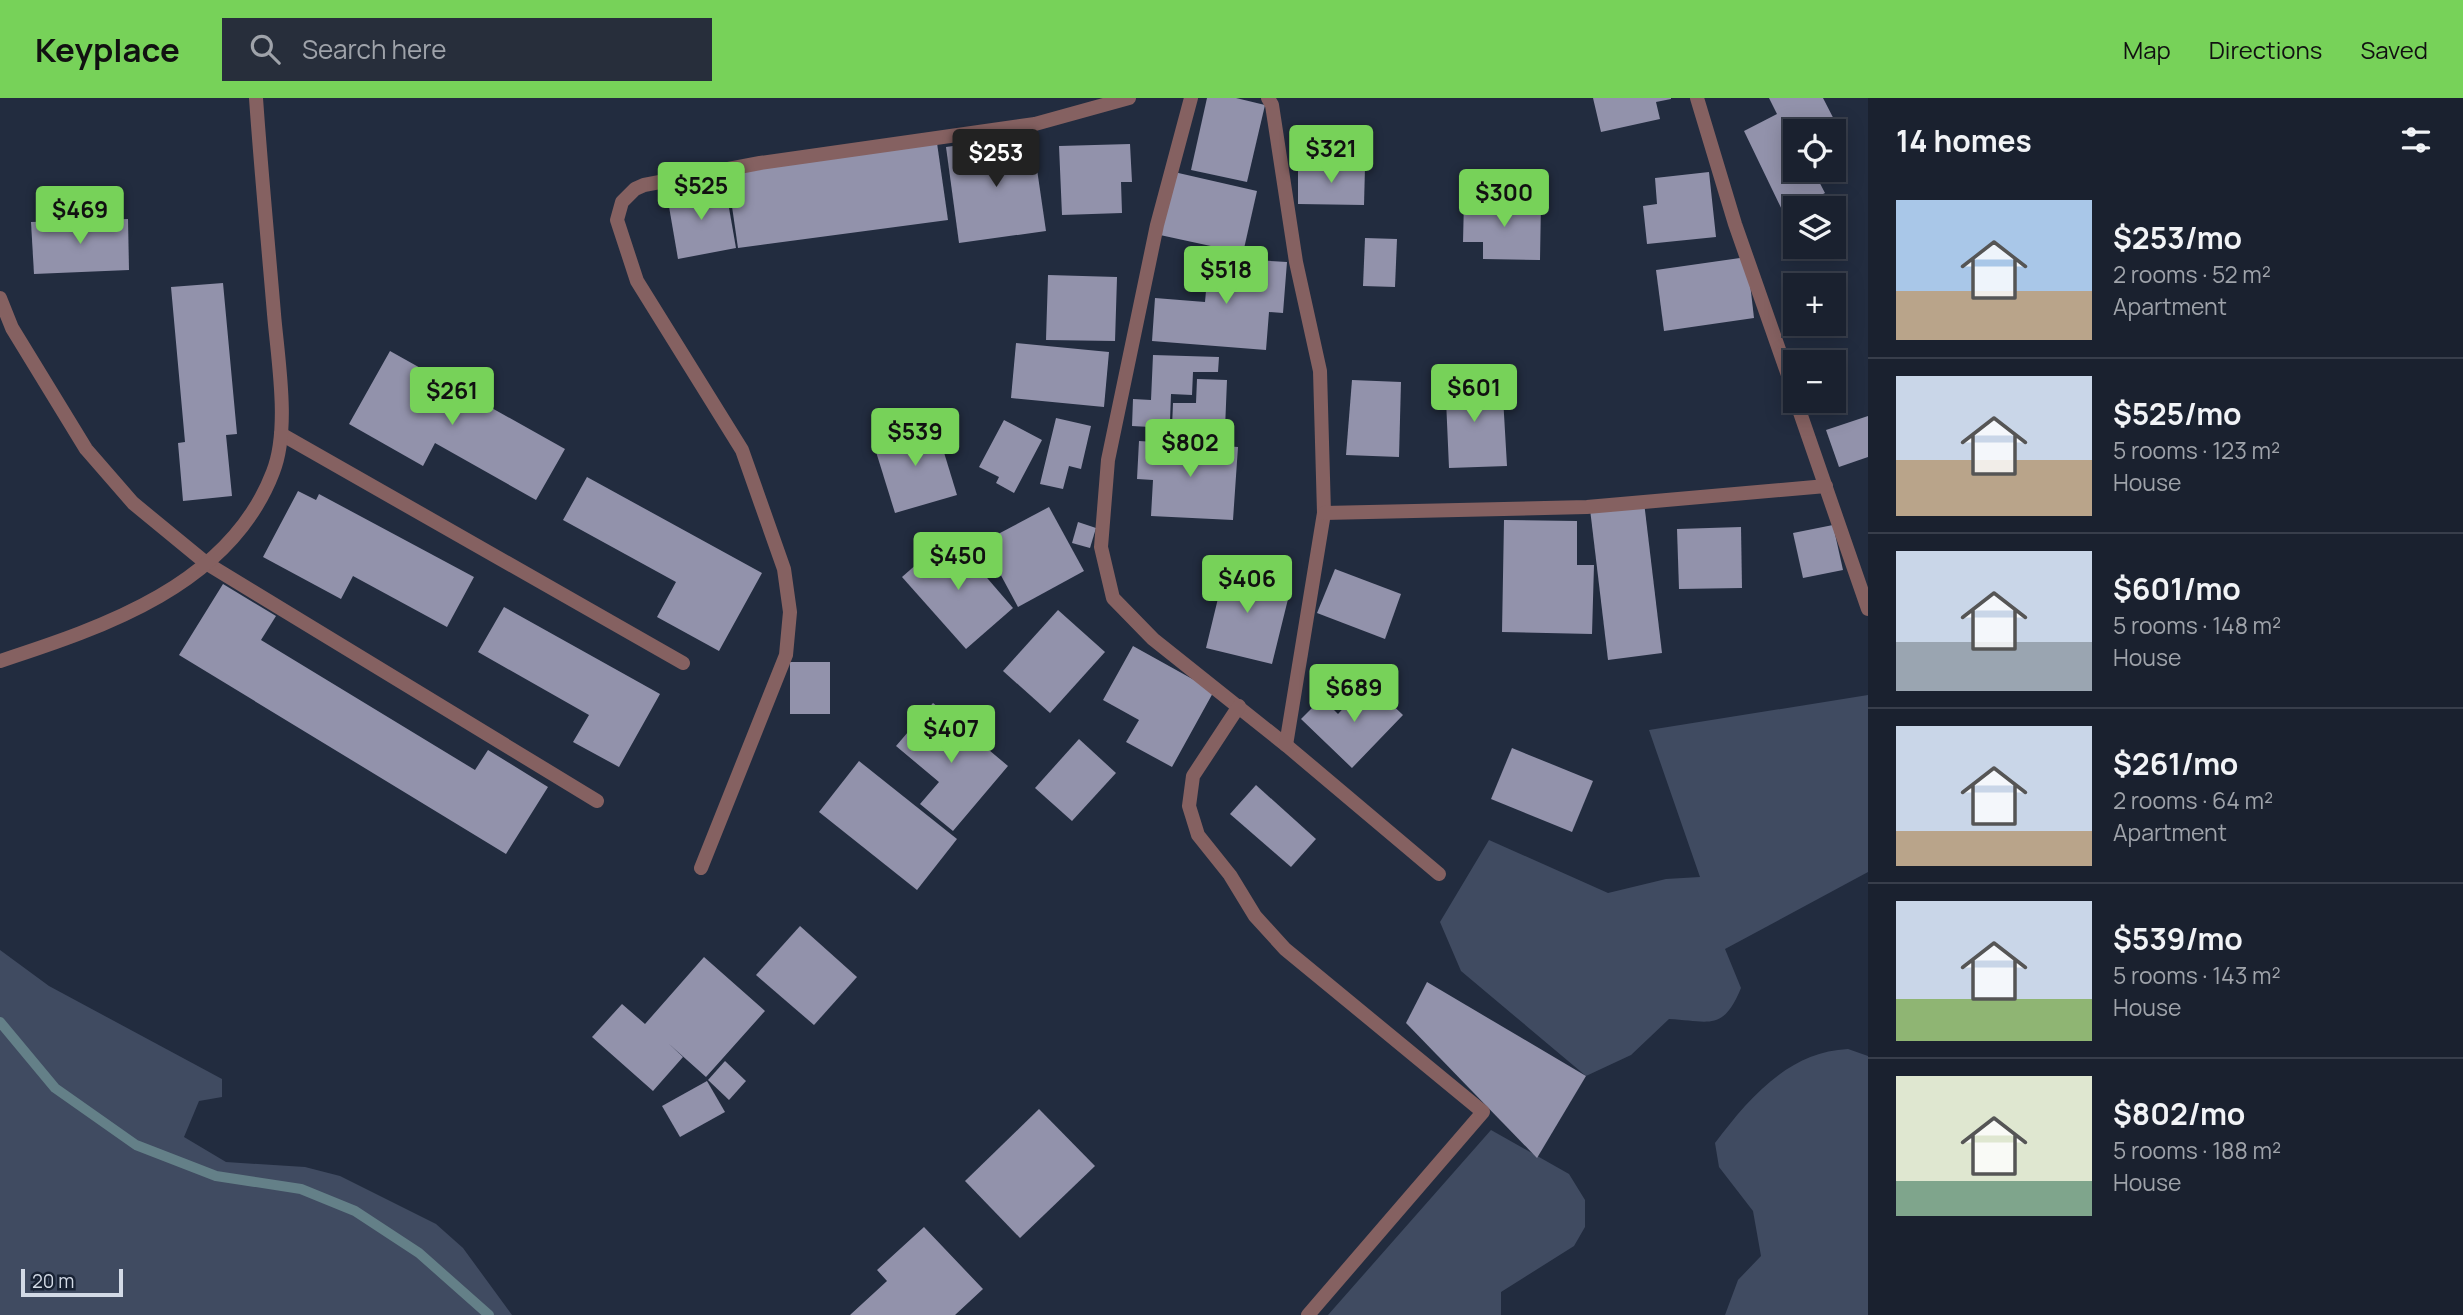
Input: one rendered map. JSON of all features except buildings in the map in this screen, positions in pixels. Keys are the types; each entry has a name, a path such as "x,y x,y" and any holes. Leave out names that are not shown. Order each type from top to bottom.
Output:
{"street":[{"path":"0,661 94,631 151,604 206,563 239,529 260,502 274,470 281,435 256,98"},
{"path":"701,868 786,655 790,612 784,569 742,450 637,281 617,220 622,202 635,189 644,185 760,163 1035,124 1129,98"},
{"path":"1191,98 1157,225 1108,460 1101,547 1113,598 1153,639 1286,744 1440,874"},
{"path":"1268,98 1272,105 1296,262 1320,371 1324,513 1286,744"},
{"path":"1697,98 1735,224 1783,362"},
{"path":"0,298 12,328 86,449 133,503 206,563 597,801"},
{"path":"1801,413 1868,610"},
{"path":"281,435 683,663"},
{"path":"1324,513 1587,507 1826,486"},
{"path":"1239,706 1194,776 1189,806 1198,835 1230,875 1255,916 1285,949 1483,1112 1308,1315"}],"shaded area":[{"path":"1868,695 1868,872 1725,949 1741,988 1728,1012 1721,1018 1705,1022 1669,1019 1631,1055 1586,1076 1461,971 1440,922 1489,840 1608,893 1666,879 1700,877 1649,730"},
{"path":"0,950 49,986 222,1079 222,1097 199,1101 184,1137 226,1162 305,1167 340,1176 436,1224 463,1248 512,1315 0,1315"},
{"path":"1848,1049 1868,1056 1868,1315 1725,1315 1738,1280 1761,1256 1753,1211 1719,1167 1715,1143 1756,1094 1772,1080 1807,1059 1826,1052"},
{"path":"1491,1130 1569,1174 1585,1200 1585,1227 1574,1246 1501,1292 1501,1315 1328,1315"}],"waterway":[{"path":"0,1022 55,1088 136,1145 216,1176 301,1189 355,1211 419,1253 489,1315"}]}
